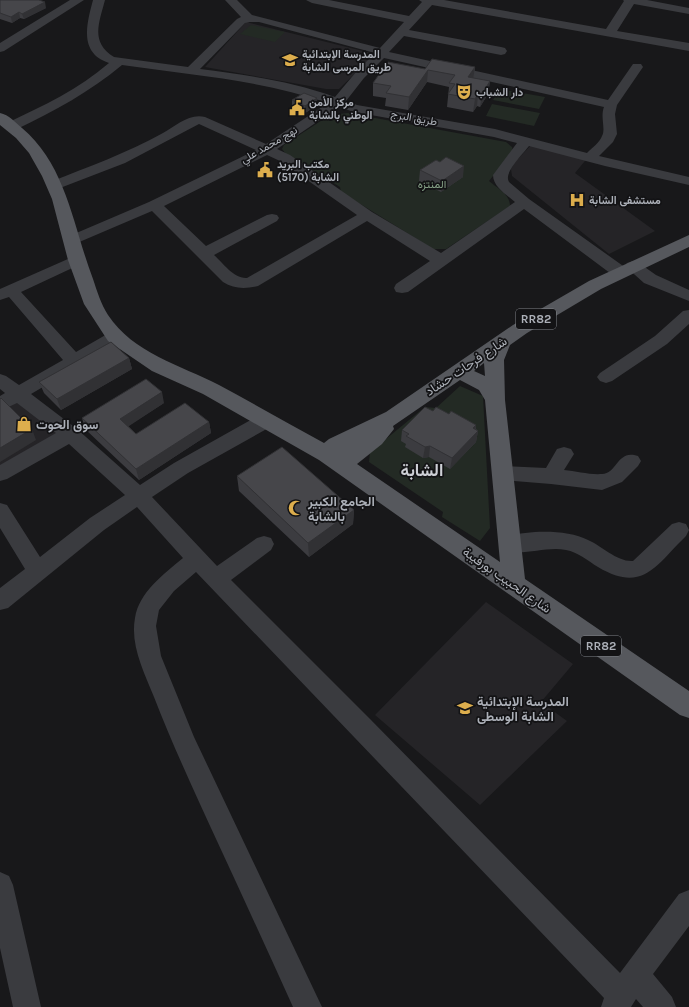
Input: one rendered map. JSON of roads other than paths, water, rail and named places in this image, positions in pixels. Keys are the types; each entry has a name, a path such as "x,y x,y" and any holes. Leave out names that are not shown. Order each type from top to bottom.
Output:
{"main road":[{"path":"6,121 35,151 43,162 55,185 77,260 93,304 115,337"},
{"name":"شارع فرحات حشاد","path":"334,459 375,439 393,417 526,325 595,285 689,240"},
{"name":"شارع الحبيب بورقيبة","path":"115,337 159,366 210,389 334,459 514,586 689,706"},
{"path":"502,342 494,360 495,400 514,586"},
{"path":"458,371 486,385 495,400"},
{"path":"478,560 489,565 501,564 508,557 510,546"}],"street":[{"path":"0,48 78,0"},
{"name":"طريق البرج","path":"99,0 94,20 93,43 98,52 104,57 118,62 192,70 288,86 310,92 337,103 474,129 689,181"},
{"path":"231,0 249,18"},
{"path":"312,0 413,20"},
{"path":"428,0 689,46"},
{"name":"نهج محمد علي","path":"72,240 154,205 267,150 337,103 360,75 413,20 428,0"},
{"path":"610,32 630,0 689,11"},
{"path":"192,70 241,20 249,18 382,53 611,105"},
{"path":"402,32 505,47 492,62"},
{"path":"6,121 77,92 101,76 118,62"},
{"path":"590,158 608,139 610,134 608,114 611,105 637,67"},
{"path":"55,185 120,160 196,120 204,121 244,141 277,154 298,166 367,215 442,261"},
{"path":"526,141 500,175 500,180 504,185 524,202 627,269 689,296"},
{"path":"402,288 524,202"},
{"path":"154,205 234,281 245,284 367,215"},
{"path":"205,253 272,218"},
{"path":"73,360 6,292 77,260"},
{"path":"606,377 661,340 689,315"},
{"path":"0,404 73,360 115,337"},
{"path":"0,380 70,434 139,496 196,559 217,578 623,992 662,1007"},
{"path":"0,601 97,524 181,468 265,421"},
{"path":"0,474 70,434"},
{"path":"551,476 564,454"},
{"path":"503,473 608,482 631,461"},
{"path":"0,510 37,571"},
{"path":"510,546 566,541 576,543 616,566 627,569 636,569 644,564 679,530"},
{"path":"217,578 264,544"},
{"path":"196,559 158,594 149,605 146,617 148,648 176,725 308,1007"},
{"path":"0,885 27,1007"},
{"path":"623,992 689,904"}],"place":[{"name":"المدرسة الإبتدائية طريق المرسى الشابة","path":"290,60"},
{"name":"دار الشباب","path":"464,92"},
{"name":"مركز الأمن الوطني بالشابة","path":"297,108"},
{"name":"مكتب البريد الشابة (5170)","path":"265,170"},
{"name":"مستشفى الشابة","path":"577,200"},
{"name":"سوق الحوت","path":"24,424"},
{"name":"الجامع الكبير بالشابة","path":"296,508"},
{"name":"المدرسة الإبتدائية الشابة الوسطى","path":"465,708"}],"district":[{"name":"الشابة","path":"422,470"}],"park label":[{"name":"المنتزه","path":"432,184"}]}
